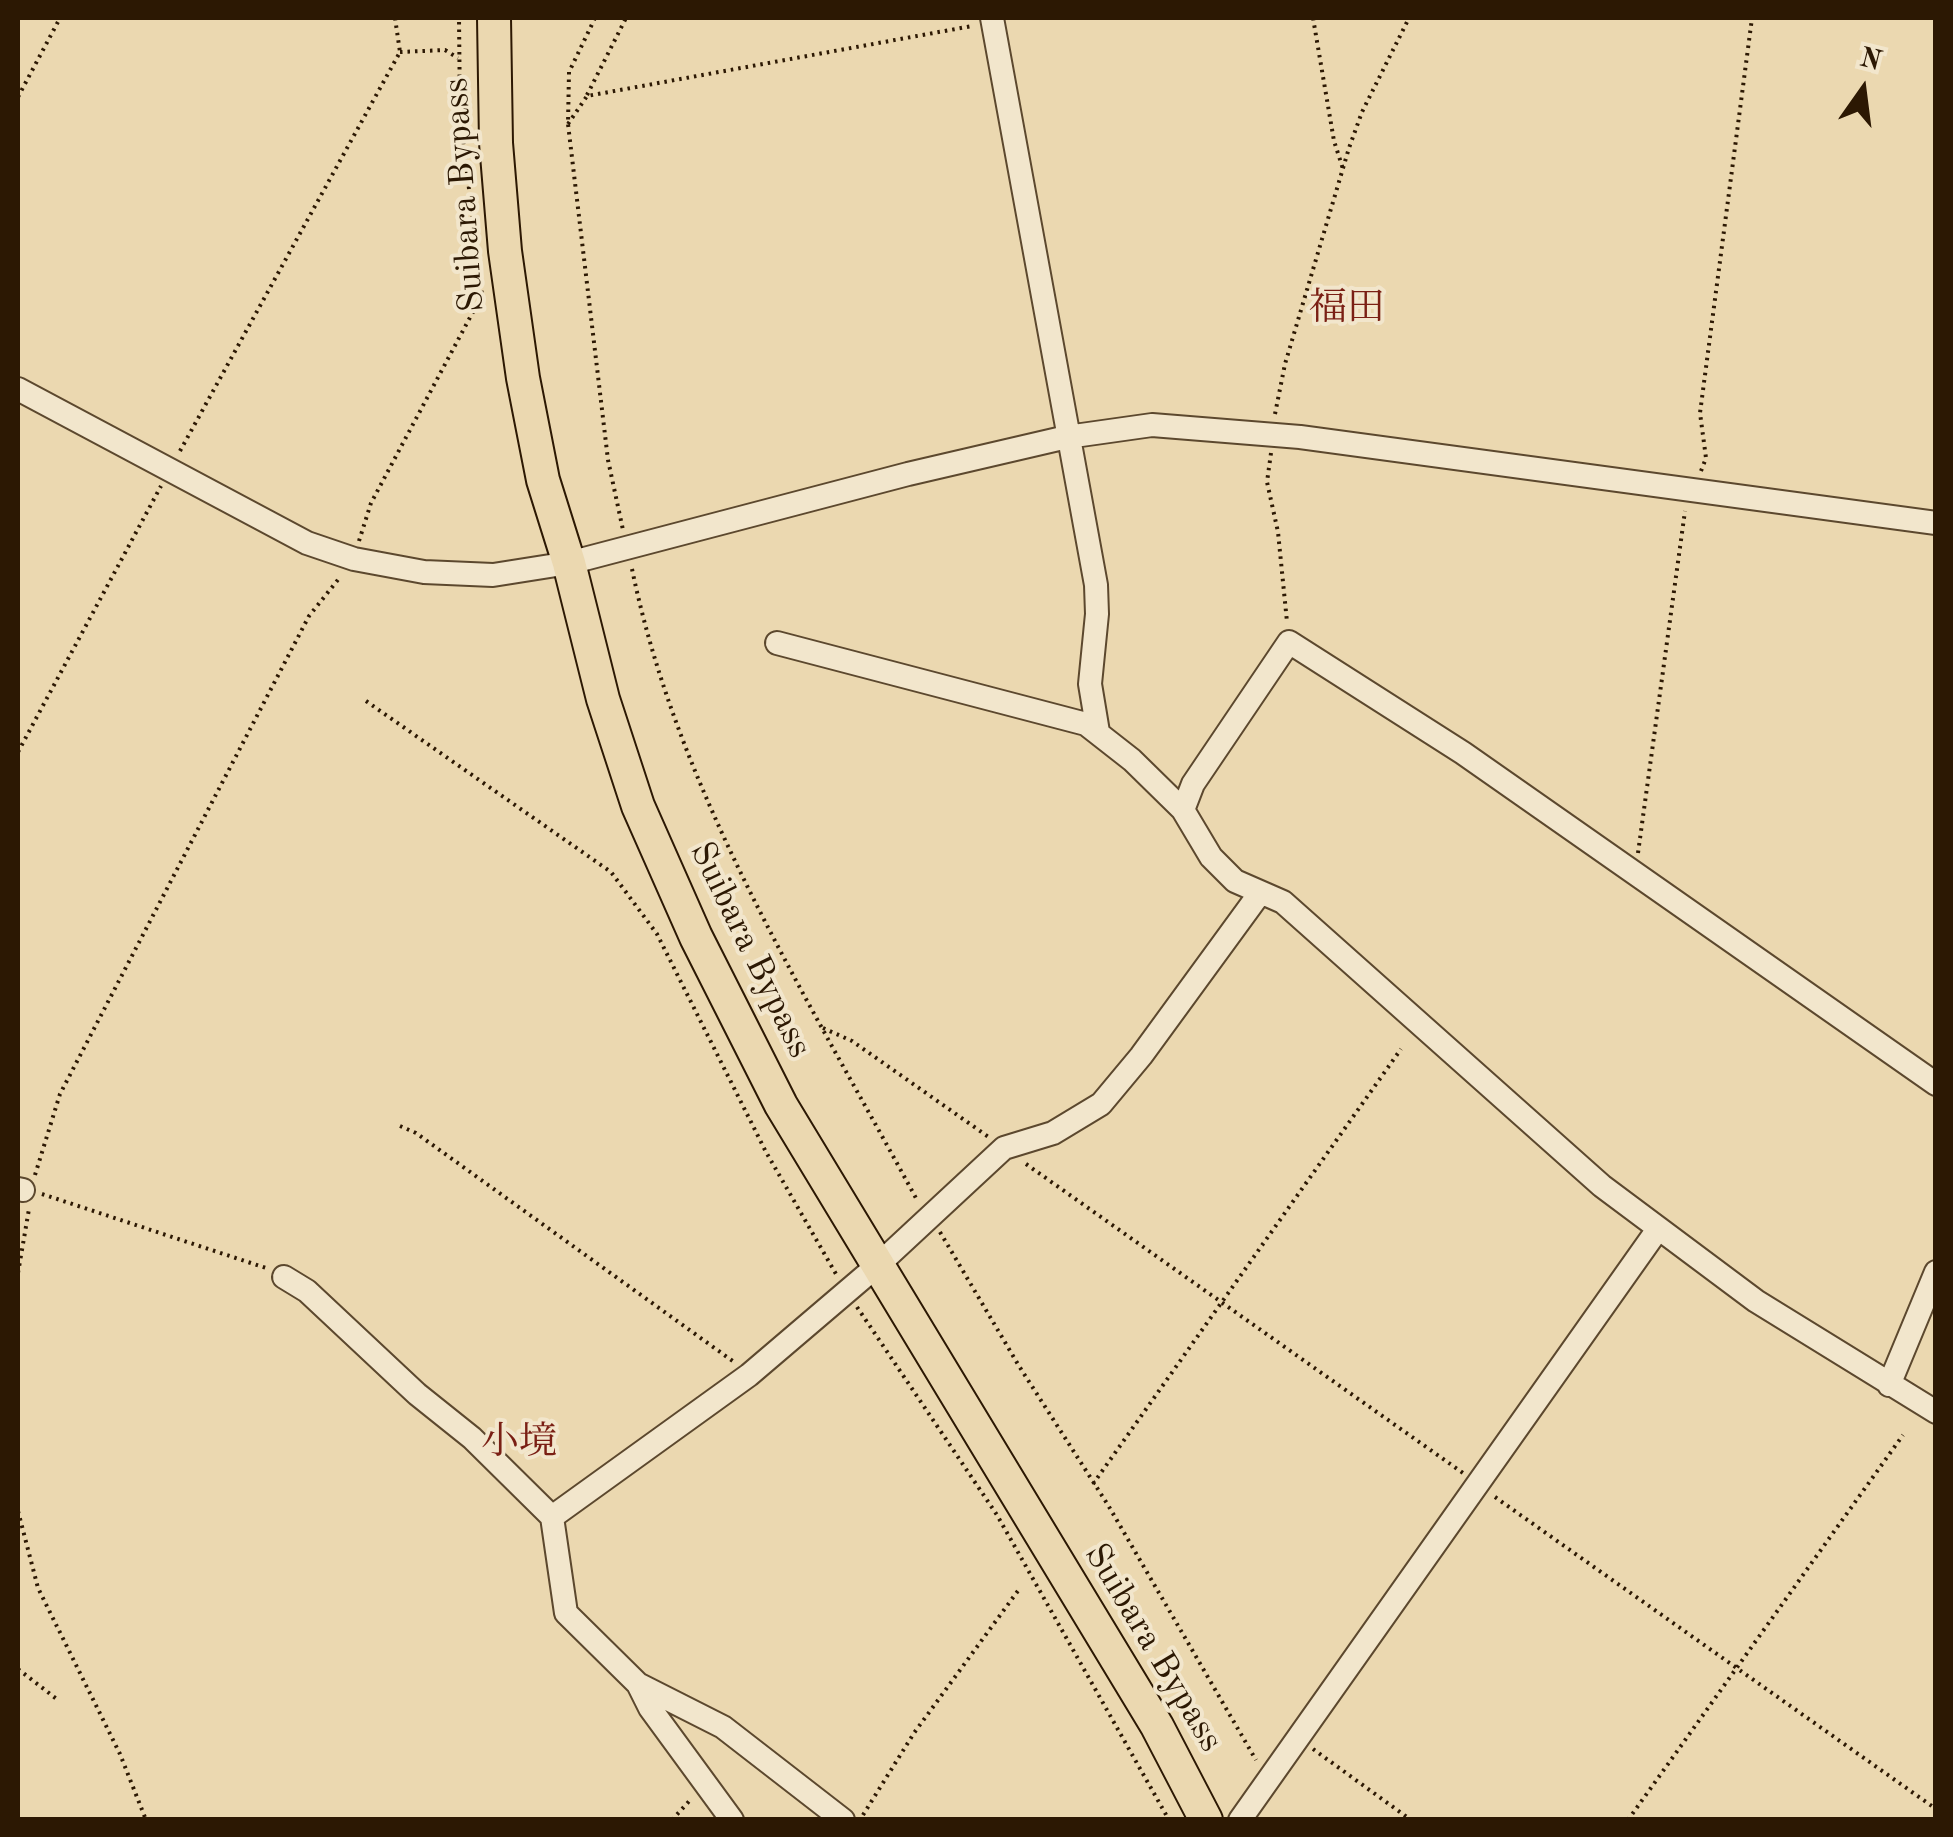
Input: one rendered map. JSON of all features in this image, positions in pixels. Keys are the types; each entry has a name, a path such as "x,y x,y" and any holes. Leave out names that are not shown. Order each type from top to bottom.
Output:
{"highway":[{"name":"Suibara Bypass","path":"494,18 496,142 505,251 523,378 543,480 569,563 603,699 638,806 696,937 781,1105 1157,1726 1206,1820"}],"street":[{"path":"992,19 1096,585 1098,614 1090,684 1098,732"},
{"path":"18,389 169,471 338,554 424,572 493,576 569,563 908,474 1067,437 1152,425 1272,435 1936,523"},
{"path":"1183,810 1193,784 1288,642 1463,753 1936,1084"},
{"path":"777,643 1086,724 1183,810 1211,857 1235,881 1284,902 1602,1186 1756,1301 1936,1412"},
{"path":"552,1516 749,1375 1004,1148 1053,1133 1101,1104 1141,1056 1260,892"},
{"path":"1240,1820 1658,1229"},
{"path":"1889,1386 1936,1272"},
{"path":"284,1277 307,1291 417,1394 472,1438 552,1516 566,1613 638,1684 723,1726 843,1820"},
{"path":"638,1684 650,1708 732,1820"}],"path":[{"path":"18,97 60,18"},
{"path":"18,752 400,52 396,18"},
{"path":"18,1274 24,1190 60,1094 338,554 371,503 482,295 460,114 459,18"},
{"path":"596,18 569,72 568,124 608,460 623,529"},
{"path":"568,124 587,96 626,18"},
{"path":"1313,18 1334,142 1343,169"},
{"path":"1288,642 1278,532 1268,482 1285,364 1362,112 1409,18"},
{"path":"1630,871 1640,850 1687,491 1699,477 1706,458 1700,412 1752,18"},
{"path":"587,96 992,19"},
{"path":"400,52 445,50 460,58"},
{"path":"630,564 645,635 714,819 821,1027 928,1218 1093,1484 1268,1782"},
{"path":"366,701 612,872 657,934 766,1152 847,1291 997,1515 1169,1820"},
{"path":"821,1027 852,1041 1936,1809"},
{"path":"1093,1484 1401,1050"},
{"path":"400,1126 416,1133 721,1350 749,1375"},
{"path":"24,1190 262,1266 284,1277"},
{"path":"1628,1820 1903,1435"},
{"path":"18,1511 38,1588 120,1754 146,1820"},
{"path":"860,1820 914,1733 1020,1588"},
{"path":"18,1669 58,1700"},
{"path":"1295,1741 1314,1750 1411,1820"},
{"path":"672,1820 705,1785"}],"district":[{"name":"福田","path":"1347,309"},
{"name":"小境","path":"519,1443"}]}
